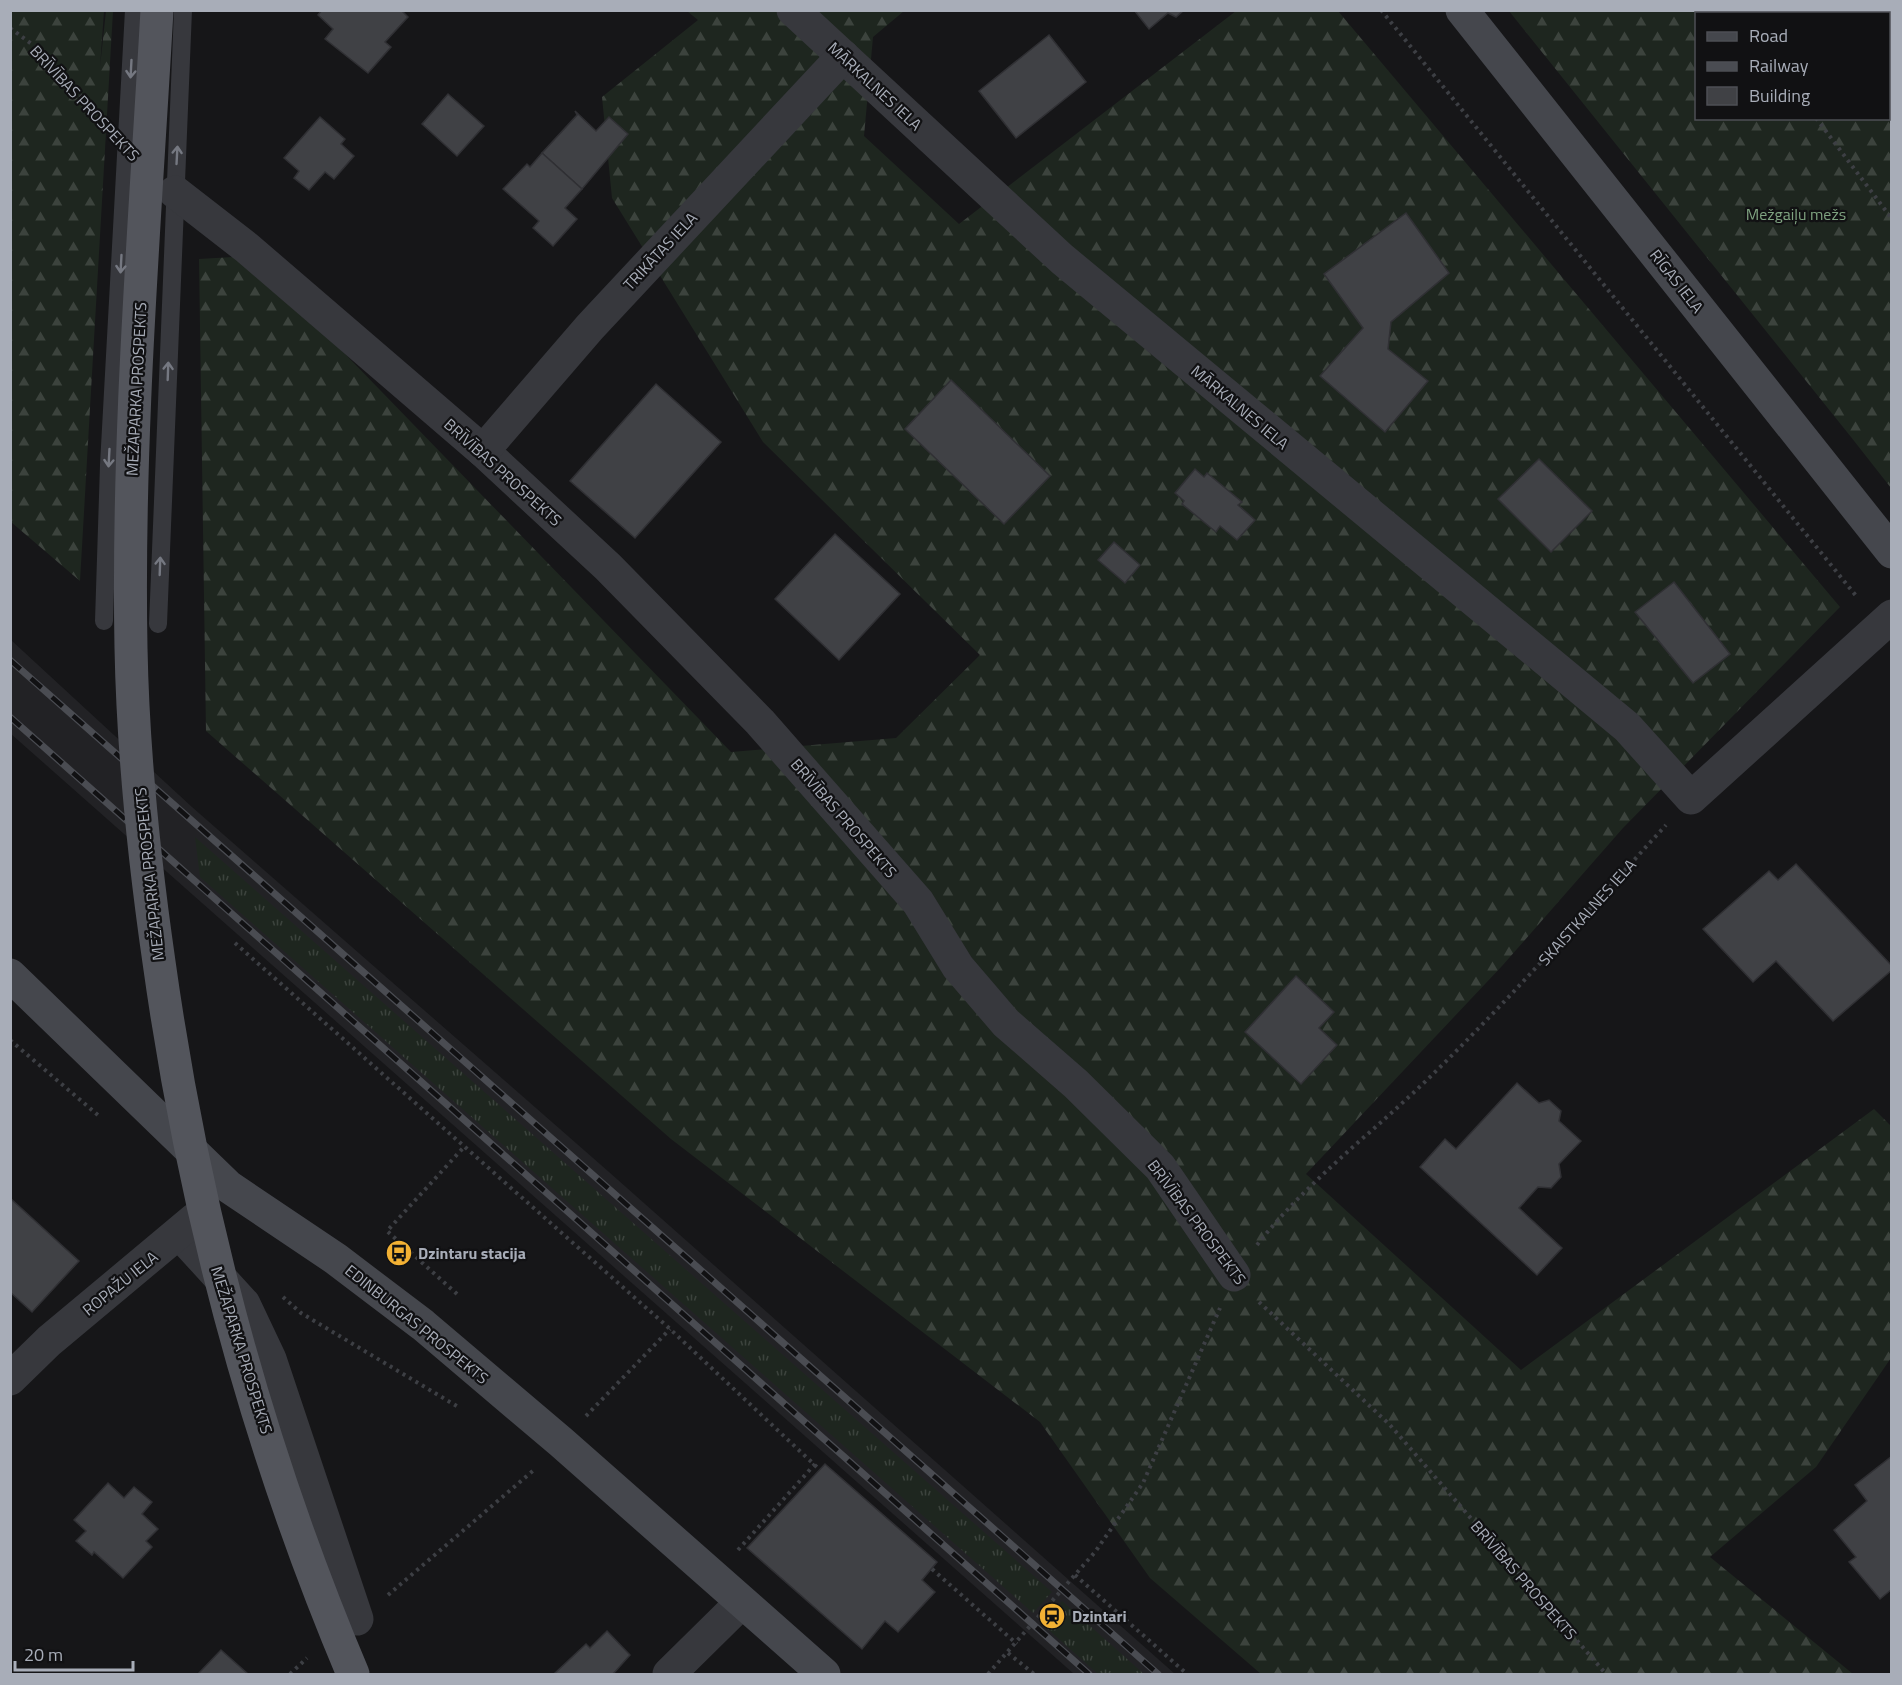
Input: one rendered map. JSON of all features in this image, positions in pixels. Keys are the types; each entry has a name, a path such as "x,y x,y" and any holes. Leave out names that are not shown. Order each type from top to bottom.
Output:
{"main road":[{"name":"MEŽAPARKA PROSPEKTS","path":"157,10 132,443 131,651 143,849 186,1130 214,1259 247,1374 283,1484 353,1674"}],"street":[{"name":"MĀRKALNES IELA","path":"793,10 1062,259 1627,727 1691,798"},
{"name":"RĪGAS IELA","path":"1462,10 1892,552"},
{"name":"TRIKĀTAS IELA","path":"483,452 590,327 843,56"},
{"name":"BRĪVĪBAS PROSPEKTS","path":"175,192 247,248 483,452 608,567 760,722 918,902 958,967 1006,1023 1076,1084 1160,1167 1234,1275"},
{"path":"1691,798 1885,620"},
{"name":"EDINBURGAS PROSPEKTS","path":"10,975 229,1187 336,1259 423,1325 561,1442 824,1674"},
{"name":"ROPAŽU IELA","path":"10,1378 49,1341 180,1234 229,1187"},
{"path":"180,1234 244,1304 270,1359 357,1619"},
{"path":"669,1674 741,1603"}],"lane":[{"path":"104,621 108,476 134,10"},
{"path":"158,624 183,10"},
{"name":"BRĪVĪBAS PROSPEKTS","path":"127,152 175,192"}],"path":[{"path":"1381,10 1885,620"},
{"name":"BRĪVĪBAS PROSPEKTS","path":"10,28 41,51 127,152"},
{"path":"1818,120 1892,219"},
{"name":"SKAISTKALNES IELA","path":"988,1674 1017,1644 1095,1552 1143,1483 1234,1275 1284,1210 1432,1076 1508,998 1691,798"},
{"path":"235,943 670,1329 820,1470"},
{"path":"10,1040 106,1123"},
{"path":"457,1294 387,1231 465,1146"},
{"name":"BRĪVĪBAS PROSPEKTS","path":"1234,1275 1285,1329 1390,1425 1606,1674"},
{"path":"274,1290 301,1313 466,1412"},
{"path":"561,1442 670,1329"},
{"path":"357,1619 406,1581 537,1467 528,1460"},
{"path":"738,1550 815,1464"},
{"path":"932,1569 1017,1644"},
{"path":"1075,1575 1187,1674"},
{"path":"290,1674 313,1653"},
{"path":"1008,1653 1034,1674"}],"shaded area":[{"path":"11,640 192,807 609,1172 1175,1674 1074,1674 11,734"}],"green space":[{"path":"11,10 104,11 100,67 106,11 113,11 80,581 11,522"},
{"path":"687,11 904,11 873,37 864,136 959,224 1236,11 1338,11 1840,607 1623,828 1502,966 1306,1174 1521,1370 1874,1109 1891,1126 1891,1358 1816,1467 1710,1557 1853,1674 1261,1674 1150,1578 1040,1422 671,1139 206,731 199,259 250,256 731,752 896,738 980,655 763,442 612,198 602,97 698,20"},
{"name":"Mežgaiļu mežs","path":"1509,11 1891,11 1891,488 1851,437"},
{"path":"195,837 1052,1592 1033,1613 200,877"},
{"path":"1062,1601 1144,1674 1098,1674 1042,1624"}],"building":[{"path":"322,10 401,10 408,17 385,42 391,47 368,73 325,39 333,29 318,15"},
{"path":"1134,10 1184,10 1176,17 1168,13 1149,29"},
{"path":"1049,35 1086,82 1016,138 979,91"},
{"path":"448,94 484,126 457,156 422,124"},
{"path":"575,111 596,131 609,117 628,134 582,189 542,153 577,115"},
{"path":"320,117 345,139 341,144 354,156 334,179 325,172 309,190 294,178 299,171 284,158"},
{"path":"542,153 582,189 565,208 577,219 553,246 533,228 539,221 503,189 527,164 530,167"},
{"path":"1406,213 1449,273 1391,322 1388,349 1428,381 1385,432 1320,376 1363,328 1324,274"},
{"path":"951,380 1050,476 1004,524 905,429"},
{"path":"656,384 721,442 635,538 570,481"},
{"path":"1539,459 1592,511 1551,552 1498,499"},
{"path":"1195,469 1204,477 1207,473 1242,502 1238,505 1255,520 1237,540 1220,526 1216,532 1182,504 1184,501 1175,493"},
{"path":"835,534 900,594 839,660 775,599"},
{"path":"1114,542 1140,565 1125,583 1098,560"},
{"path":"1674,582 1730,654 1693,683 1635,612"},
{"path":"1796,864 1892,966 1892,970 1833,1021 1776,961 1753,982 1703,929 1769,871 1778,880"},
{"path":"1296,976 1334,1012 1319,1028 1337,1045 1301,1084 1245,1032"},
{"path":"1517,1083 1539,1103 1549,1100 1561,1111 1559,1121 1581,1141 1559,1164 1561,1177 1551,1188 1538,1187 1519,1208 1562,1248 1537,1275 1420,1167 1445,1139 1456,1149"},
{"path":"10,1198 79,1261 32,1312 10,1292"},
{"path":"1892,1456 1892,1589 1880,1599 1849,1562 1856,1557 1834,1530 1867,1501 1855,1485"},
{"path":"825,1464 937,1562 922,1580 935,1592 898,1632 885,1621 862,1649 747,1548"},
{"path":"108,1483 124,1498 134,1487 152,1502 142,1514 158,1529 146,1541 152,1547 123,1578 94,1552 92,1555 76,1541 86,1531 74,1520"},
{"path":"607,1631 630,1655 613,1674 554,1674 586,1644 590,1648"},
{"path":"221,1650 248,1674 198,1674"}],"railway":[{"path":"10,660 1158,1674"},
{"path":"10,717 1089,1674"}],"place":[{"name":"Dzintaru stacija","path":"399,1253"},
{"name":"Dzintari","path":"1052,1616"}]}
